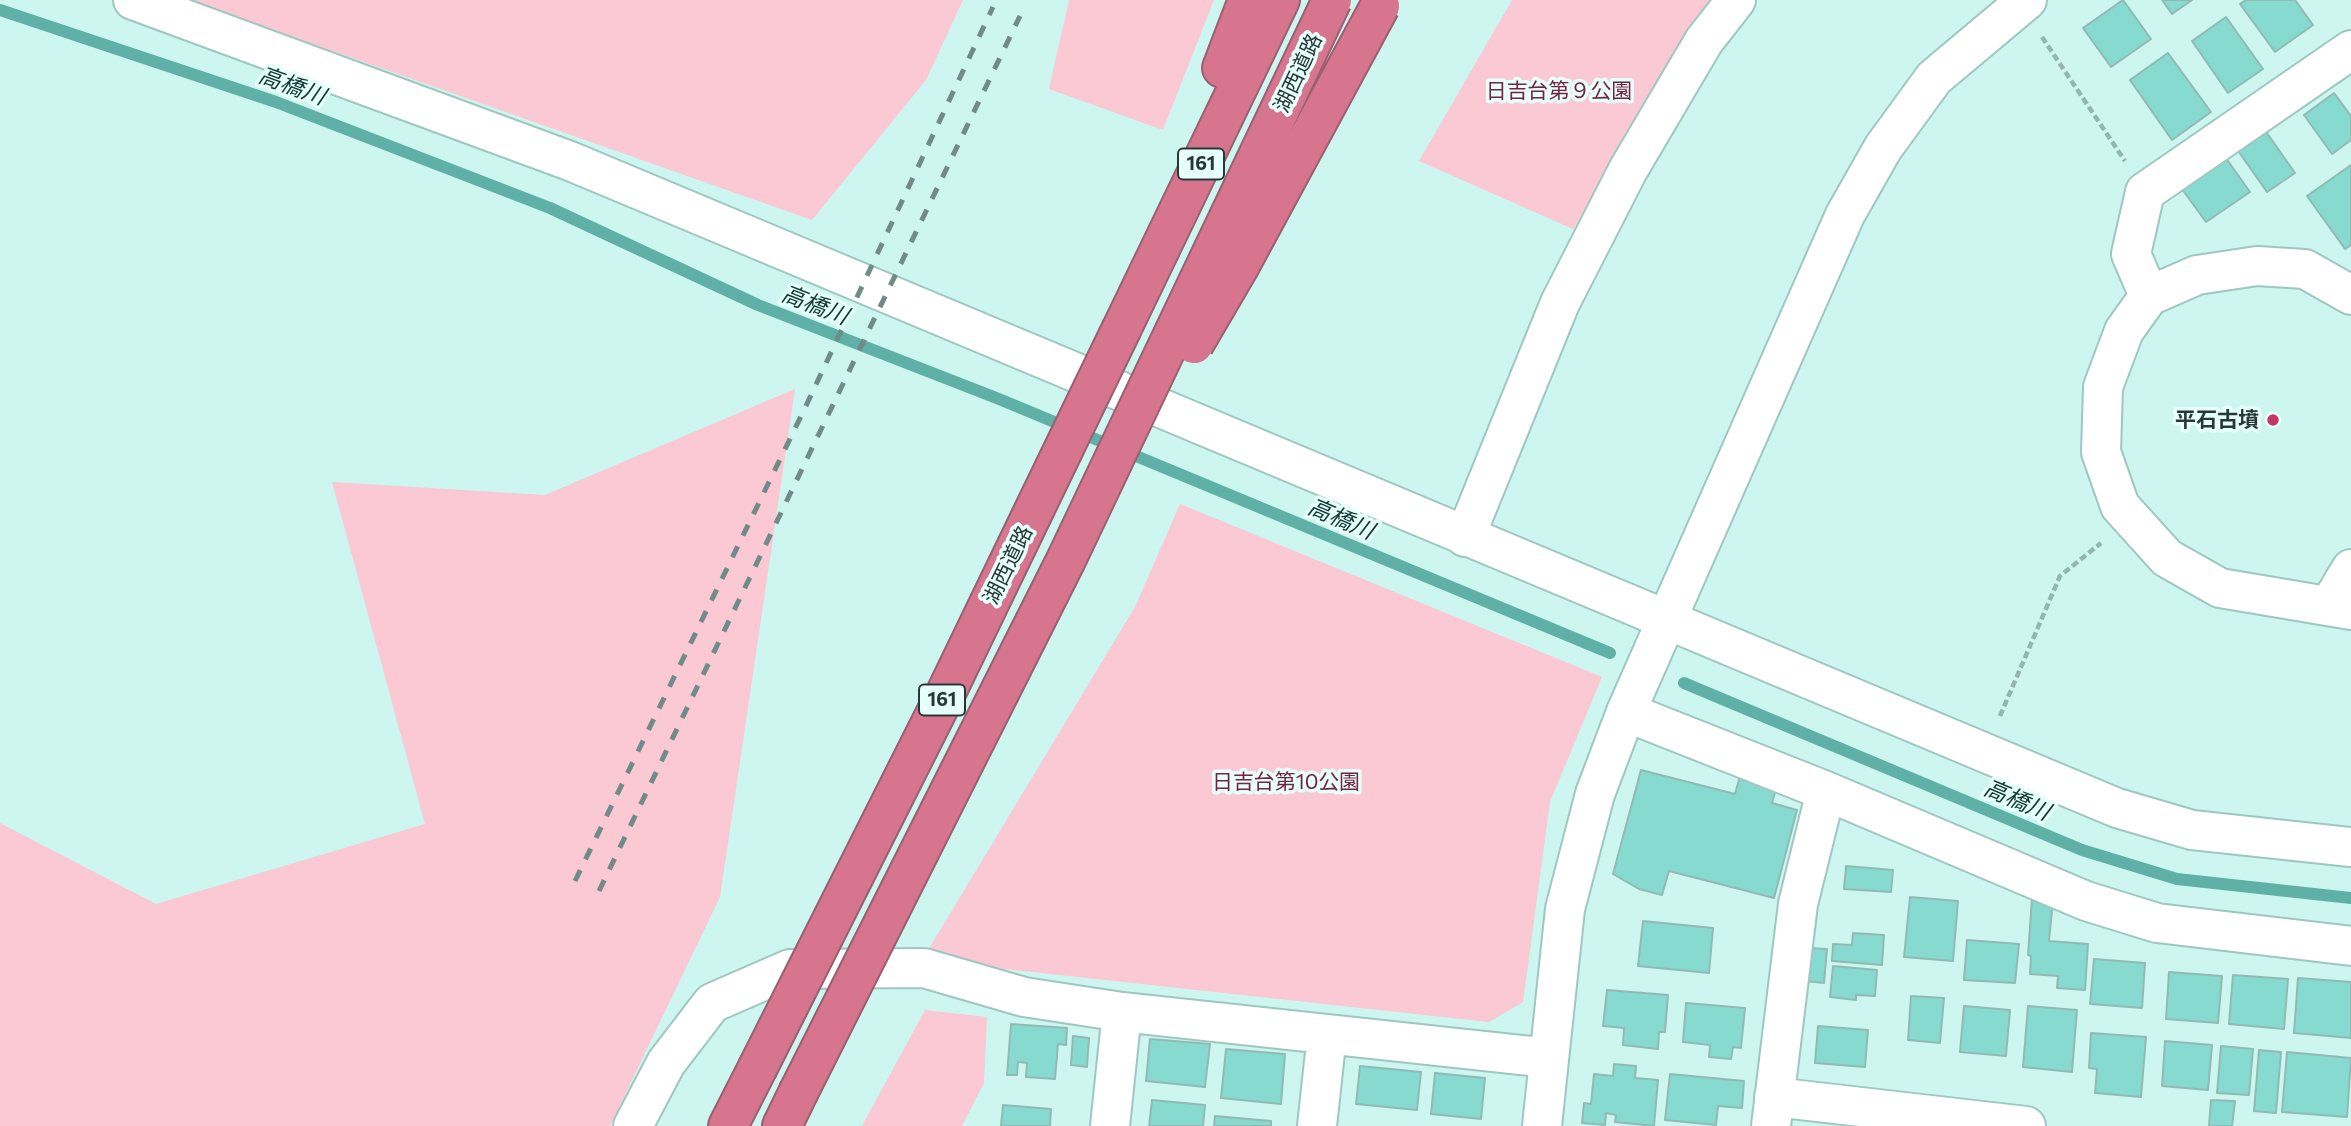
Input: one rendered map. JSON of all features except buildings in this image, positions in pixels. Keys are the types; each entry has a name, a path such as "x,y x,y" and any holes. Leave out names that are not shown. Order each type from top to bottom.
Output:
{"highway":[{"path":"1122,328 1248,0"},
{"name":"湖西道路","path":"729,1126 943,699 1280,0"},
{"name":"湖西道路","path":"790,1109 1066,560 1332,0"},
{"path":"1066,560 1239,267 1381,3"}],"street":[{"path":"134,0 570,161 2117,808 2192,830 2351,847"},
{"path":"1465,537 1560,303 1628,170 1704,41 1736,0"},
{"path":"1542,1126 1565,909 1595,794 1626,712 1845,215 1883,148 1934,79 2022,1"},
{"path":"2149,296 2131,254 2145,192 2351,50"},
{"path":"2351,295 2305,269 2258,266 2197,275 2149,296 2124,331 2103,387 2101,452 2120,506 2167,558 2220,587 2340,608 2351,569"},
{"path":"1626,712 1826,791 2085,901 2157,923 2351,946"},
{"path":"1826,791 1798,904 1772,1112 2026,1126"},
{"path":"633,1126 666,1063 712,1003 790,969 924,968 1024,997 1122,1012 1549,1058"},
{"path":"1110,1126 1122,1012"},
{"path":"1317,1126 1327,1034"}],"path":[{"path":"2022,1 2145,192"},
{"path":"1983,754 2060,576 2132,519"}],"green space":[{"path":"188,0 963,0 926,80 812,220"},
{"path":"1069,0 1214,0 1163,130 1049,89"},
{"name":"日吉台第９公園","path":"1512,0 1714,0 1573,229 1419,161"},
{"path":"795,389 720,897 610,1126 0,1126 0,823 156,904 425,824 332,482 545,495"},
{"name":"日吉台第10公園","path":"1180,504 1602,677 1550,802 1523,1002 1489,1022 922,960 1135,607"},
{"path":"925,1010 987,1017 984,1083 962,1126 862,1126"}],"waterway":[{"name":"高橋川","path":"0,10 276,102 550,208 758,305 999,399 1610,653"},
{"name":"高橋川","path":"1684,683 2082,850 2177,879 2351,898"}],"railway":[{"path":"575,881 805,408 993,7"},
{"path":"599,891 1020,16"}],"place":[{"name":"平石古墳","path":"2273,420"}]}
